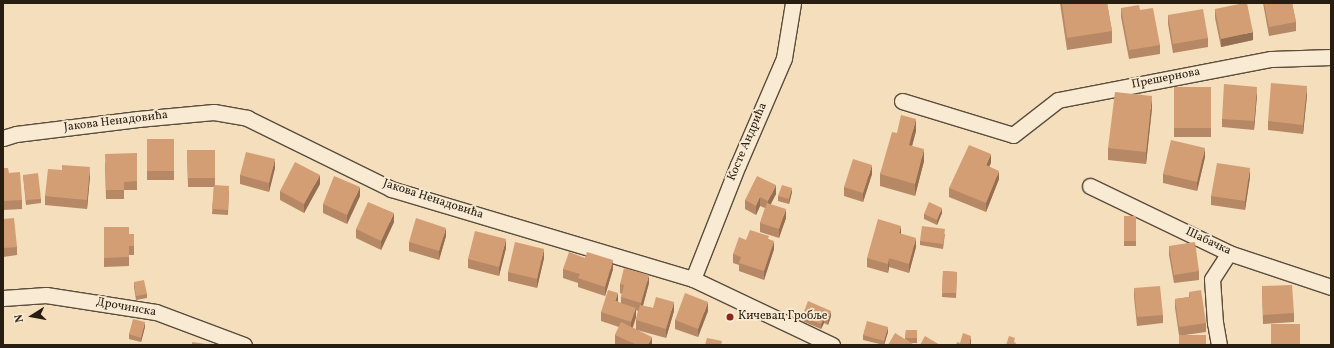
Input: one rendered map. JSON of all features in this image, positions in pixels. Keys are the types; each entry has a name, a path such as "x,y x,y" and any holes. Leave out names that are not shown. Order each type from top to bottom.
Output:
{"street":[{"name":"Косте Андрића","path":"693,279 738,164 784,58 793,3"},
{"name":"Прешернова","path":"902,101 1013,135 1058,100 1271,59 1331,57"},
{"name":"Јакова Ненадовића","path":"3,138 16,134 214,112 247,118 391,189 693,279 832,345"},
{"name":"Шабачка","path":"1090,186 1229,253 1331,287"},
{"path":"1219,345 1215,323 1212,280 1229,253"},
{"name":"Дрочинска","path":"3,298 46,295 156,312 244,345"}],"building":[{"path":"1062,3 1107,3 1112,31 1067,38"},
{"path":"1247,3 1253,32 1221,39 1215,9"},
{"path":"1264,3 1292,3 1296,22 1269,27"},
{"path":"1139,5 1140,10 1153,8 1160,45 1129,50 1121,8"},
{"path":"1203,9 1208,38 1173,44 1168,15"},
{"path":"1271,83 1307,86 1303,125 1268,121"},
{"path":"1224,84 1257,87 1254,121 1222,119"},
{"path":"1174,87 1211,87 1211,128 1174,128"},
{"path":"1115,92 1152,96 1146,152 1108,148"},
{"path":"901,115 916,119 909,145 924,149 915,184 880,174 892,132 897,133"},
{"path":"147,139 174,139 174,171 147,171"},
{"path":"1171,140 1205,148 1197,182 1163,174"},
{"path":"969,145 991,154 986,165 999,171 986,203 949,188"},
{"path":"187,150 215,150 215,178 188,178"},
{"path":"246,152 275,159 269,183 240,175"},
{"path":"137,153 137,181 124,182 124,190 106,190 105,154"},
{"path":"853,159 872,165 863,193 844,187"},
{"path":"295,162 320,175 304,204 280,191"},
{"path":"1217,163 1250,168 1245,201 1211,196"},
{"path":"62,165 90,167 87,200 45,196 48,169 62,170"},
{"path":"3,168 8,168 9,173 20,172 22,200 3,201"},
{"path":"38,173 41,199 26,200 23,175"},
{"path":"334,176 360,187 347,215 323,204"},
{"path":"757,176 776,185 768,201 760,197 756,206 745,200"},
{"path":"214,185 229,186 228,210 212,209"},
{"path":"782,185 792,188 789,199 778,196"},
{"path":"368,202 394,213 381,241 356,229"},
{"path":"929,202 942,208 937,220 924,214"},
{"path":"767,203 786,209 779,229 760,223"},
{"path":"1124,216 1136,216 1136,241 1124,241"},
{"path":"14,218 17,247 3,248 3,219"},
{"path":"416,218 446,228 439,251 409,242"},
{"path":"878,219 901,226 899,233 916,238 909,264 889,258 888,264 867,258"},
{"path":"922,226 945,229 943,244 920,241"},
{"path":"104,227 129,227 129,234 134,234 134,246 129,246 129,257 104,258"},
{"path":"750,230 769,236 768,239 774,241 764,271 739,263 741,257 733,254 739,237 746,240"},
{"path":"475,231 506,239 499,267 468,259"},
{"path":"515,242 544,249 537,279 508,272"},
{"path":"1195,242 1199,271 1174,275 1169,246"},
{"path":"569,252 585,258 587,252 613,260 605,287 578,278 580,274 563,269"},
{"path":"624,268 649,275 641,303 621,297 624,285 620,284"},
{"path":"943,271 957,272 956,293 942,293"},
{"path":"144,280 147,294 136,296 134,282"},
{"path":"1292,285 1294,313 1263,315 1262,286"},
{"path":"1160,286 1163,315 1137,317 1134,288"},
{"path":"608,290 618,293 615,301 636,308 631,322 601,312"},
{"path":"1201,290 1206,323 1179,327 1175,299 1190,297 1189,292"},
{"path":"685,293 708,302 698,329 675,320"},
{"path":"656,297 674,302 666,329 636,320 640,305 653,308"},
{"path":"808,301 831,311 828,320 824,318 821,324 802,317"},
{"path":"133,319 145,322 141,338 129,334"},
{"path":"867,321 888,327 884,341 863,335"},
{"path":"621,322 652,337 648,345 637,345 615,335"},
{"path":"1271,324 1300,324 1300,345 1271,345"},
{"path":"906,330 917,330 917,338 905,338"},
{"path":"895,333 913,344 913,345 888,345"},
{"path":"963,333 971,336 969,345 956,345 957,342 960,343"},
{"path":"1179,335 1206,335 1206,345 1179,345"},
{"path":"925,336 940,345 920,345"},
{"path":"1009,336 1015,338 1015,345 1006,345"},
{"path":"707,338 722,341 721,345 705,345"},
{"path":"192,342 212,345 192,345"}],"place":[{"name":"Кичевац Гробље","path":"730,317"}]}
